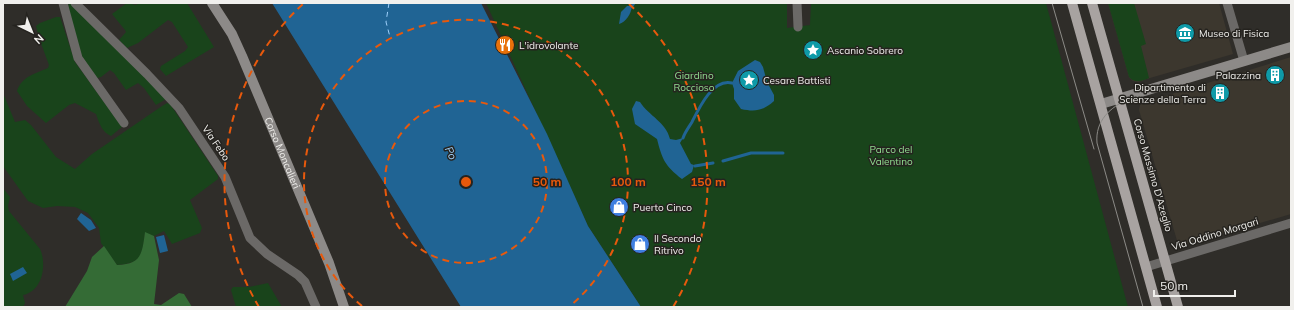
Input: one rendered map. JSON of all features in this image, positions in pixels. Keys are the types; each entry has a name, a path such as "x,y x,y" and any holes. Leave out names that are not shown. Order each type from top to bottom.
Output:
{"main road":[{"name":"Corso Moncalieri","path":"212,3 232,34 242,56 329,263 344,307"},
{"path":"1072,3 1157,307"},
{"name":"Corso Massimo D'Azeglio","path":"1092,3 1178,307"},
{"path":"1101,104 1291,47"}],"street":[{"path":"63,3 78,58 124,123"},
{"name":"Via Febo","path":"75,3 179,108 225,177 250,238 266,254 298,275 305,282 316,307"},
{"path":"797,3 798,27"},
{"path":"1227,3 1244,61"},
{"name":"Via Oddino Morgari","path":"1146,267 1291,223"}],"shaded area":[{"path":"1108,3 1219,3 1233,54 1138,82 1133,81 1129,77"},
{"path":"1291,57 1291,214 1185,245 1178,244 1139,110 1140,105"}],"green space":[{"path":"69,3 72,4 166,99 156,105 144,88 138,83 126,90 114,73 110,70 101,77 97,78 81,55 68,6"},
{"path":"127,3 136,5 139,3 187,3 214,47 166,76 160,69 161,66 185,51 188,47 172,22 168,20 138,43 127,48 119,40 126,32 112,14"},
{"name":"Parco del Valentino","path":"486,3 787,3 787,28 810,25 811,3 1046,3 1128,307 641,307 588,226"},
{"path":"1108,3 1134,3 1146,44 1141,46 1149,78 1141,81 1134,81 1129,77"},
{"path":"56,17 60,17 75,62 122,127 111,136 103,130 96,114 75,103 69,105 46,123 27,106 17,91 22,82 26,79 48,68 49,65 36,26"},
{"path":"3,93 15,122 25,120 31,125 56,157 75,169 92,154 162,106 167,103 170,104 218,176 218,179 190,200 202,228 200,233 172,244 164,231 154,236 145,233 143,247 139,257 132,262 117,265 101,243 99,228 88,213 75,207 57,206 43,208 28,201 3,166"},
{"path":"3,188 10,197 8,206 9,211 40,249 42,255 42,276 35,288 23,295 25,303 23,307 3,307"},
{"path":"145,232 154,236 159,260 154,304 161,305 179,293 184,294 192,307 65,307 87,271 92,257 104,246 117,265 131,263 139,257 143,247"},
{"path":"268,283 282,307 236,307 231,290 233,287 249,287"}],"water":[{"name":"Po","path":"272,3 481,3 547,134 588,226 641,307 461,307"},
{"path":"627,6 632,6 631,12 626,20 619,24 621,12"},
{"path":"755,60 760,62 763,67 767,82 774,95 774,101 759,110 741,109 734,99 734,89 732,83 738,71"},
{"path":"636,101 640,102 665,128 670,139 676,140 683,138 680,143 691,164 694,165 692,172 682,179 665,162 657,139 635,124 632,109"},
{"path":"81,213 91,220 96,228 89,231 77,219"},
{"path":"164,235 168,251 160,253 156,237"},
{"path":"23,267 27,273 13,281 10,274"}],"waterway":[{"path":"683,138 703,102 713,89 725,83 732,83"},
{"path":"723,161 751,153 783,153"},
{"path":"695,166 713,163"}],"ferry route":[{"path":"389,3 386,22 390,37"}],"tram line":[{"path":"1052,3 1094,149"},
{"path":"1143,307 1097,143 1098,128 1101,122 1116,106 1129,99 1291,49"}],"place":[{"name":"Museo di Fisica","path":"1185,33"},
{"name":"L'idrovolante","path":"505,45"},
{"name":"Ascanio Sobrero","path":"813,50"},
{"name":"Palazzina","path":"1275,75"},
{"name":"Cesare Battisti","path":"749,80"},
{"name":"Dipartimento di Scienze della Terra","path":"1220,93"},
{"name":"Puerto Cinco","path":"619,207"},
{"name":"Il Secondo Ritrivo","path":"640,244"}],"park label":[{"name":"Giardino Roccioso","path":"694,80"}]}
